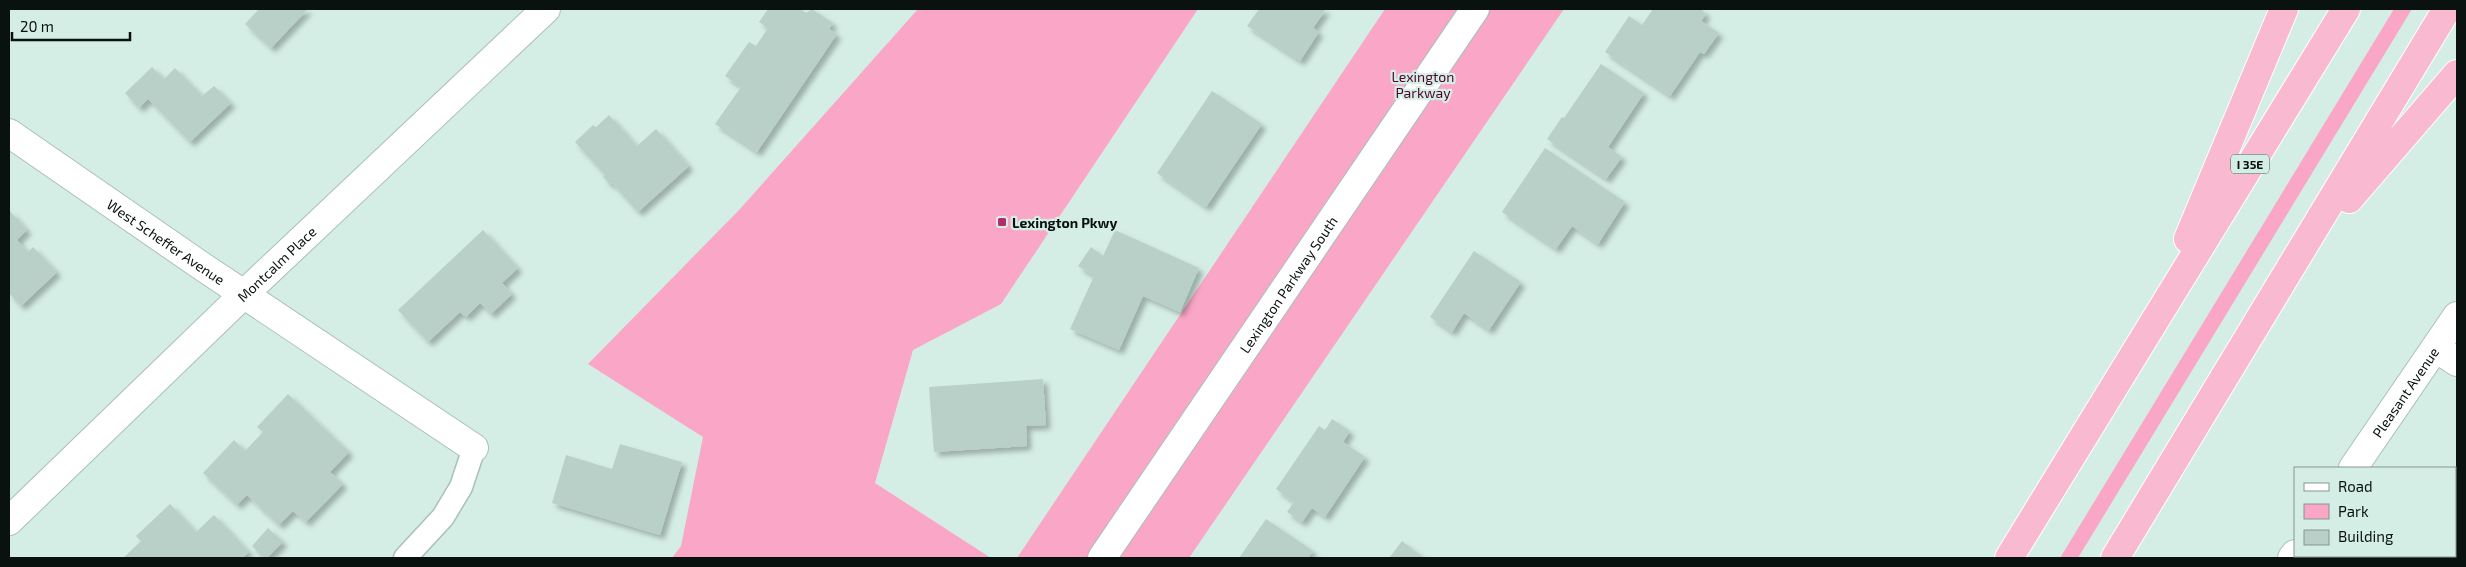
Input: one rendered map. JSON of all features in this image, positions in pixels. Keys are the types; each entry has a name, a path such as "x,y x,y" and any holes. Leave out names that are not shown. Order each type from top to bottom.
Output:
{"highway":[{"path":"2155,319 2284,9"},
{"name":"I 35E","path":"2009,558 2346,9"},
{"path":"2115,558 2300,255 2447,9"},
{"path":"2300,255 2457,74"}],"street":[{"name":"Montcalm Place","path":"9,521 243,295 546,9"},
{"name":"Lexington Parkway South","path":"1102,558 1476,9"},
{"name":"West Scheffer Avenue","path":"9,133 243,295 474,448"},
{"name":"Pleasant Avenue","path":"2355,467 2446,355 2457,316"}],"lane":[{"path":"405,558 443,517 461,487 474,448"}],"green space":[{"path":"918,9 1198,9 1001,304 913,350 875,483 991,558 672,558 681,546 703,437 588,364 740,209"},
{"name":"Lexington Parkway","path":"1385,9 1564,9 1189,558 1017,558"},
{"path":"2394,9 2412,9 2078,558 2060,558"}],"building":[{"path":"259,9 308,9 271,48 245,24"},
{"path":"768,9 800,9 806,13 812,9 833,23 829,29 837,34 757,152 715,124 741,87 725,76 749,42 756,46 768,28 759,22"},
{"path":"1259,9 1326,9 1313,28 1319,32 1300,61 1247,26"},
{"path":"1653,9 1701,9 1706,14 1701,21 1719,33 1704,54 1700,52 1670,96 1605,52 1629,16 1642,25"},
{"path":"1601,64 1644,93 1608,147 1622,157 1606,179 1547,139 1562,117 1564,118"},
{"path":"152,67 164,79 175,68 202,96 214,86 231,103 190,142 148,99 139,108 125,93"},
{"path":"1212,91 1262,124 1206,207 1157,173"},
{"path":"609,115 637,146 656,129 689,166 638,212 612,183 610,184 603,177 605,175 575,142 593,125 596,127"},
{"path":"1545,148 1625,202 1598,244 1572,226 1556,249 1502,212"},
{"path":"9,210 27,230 17,240 28,252 33,247 57,272 21,306 9,293"},
{"path":"483,230 518,268 502,283 512,294 491,314 480,303 466,317 460,312 428,342 398,310"},
{"path":"1115,230 1199,268 1180,312 1143,296 1119,350 1070,329 1094,276 1078,266 1091,247 1103,256"},
{"path":"1474,251 1521,282 1489,330 1464,313 1452,332 1430,317"},
{"path":"1043,379 1046,425 1026,426 1027,446 934,452 929,387"},
{"path":"288,394 349,452 330,472 343,484 306,522 293,511 279,525 247,495 237,505 203,473 234,440 245,451 263,432 257,427"},
{"path":"1332,419 1350,431 1343,442 1365,457 1325,517 1312,508 1302,522 1287,512 1294,502 1276,489 1319,426 1325,430"},
{"path":"620,444 682,462 660,535 552,503 566,455 612,469"},
{"path":"2457,477 2457,558 2423,558 2421,557 2456,557"},
{"path":"170,504 196,532 214,515 249,552 242,558 123,558 141,541 136,536"},
{"path":"1266,519 1313,551 1308,558 1239,558"},
{"path":"268,528 283,542 267,558 264,558 252,546"},
{"path":"1402,541 1424,558 1389,558"}],"place":[{"name":"Lexington Pkwy","path":"1002,222"}]}
